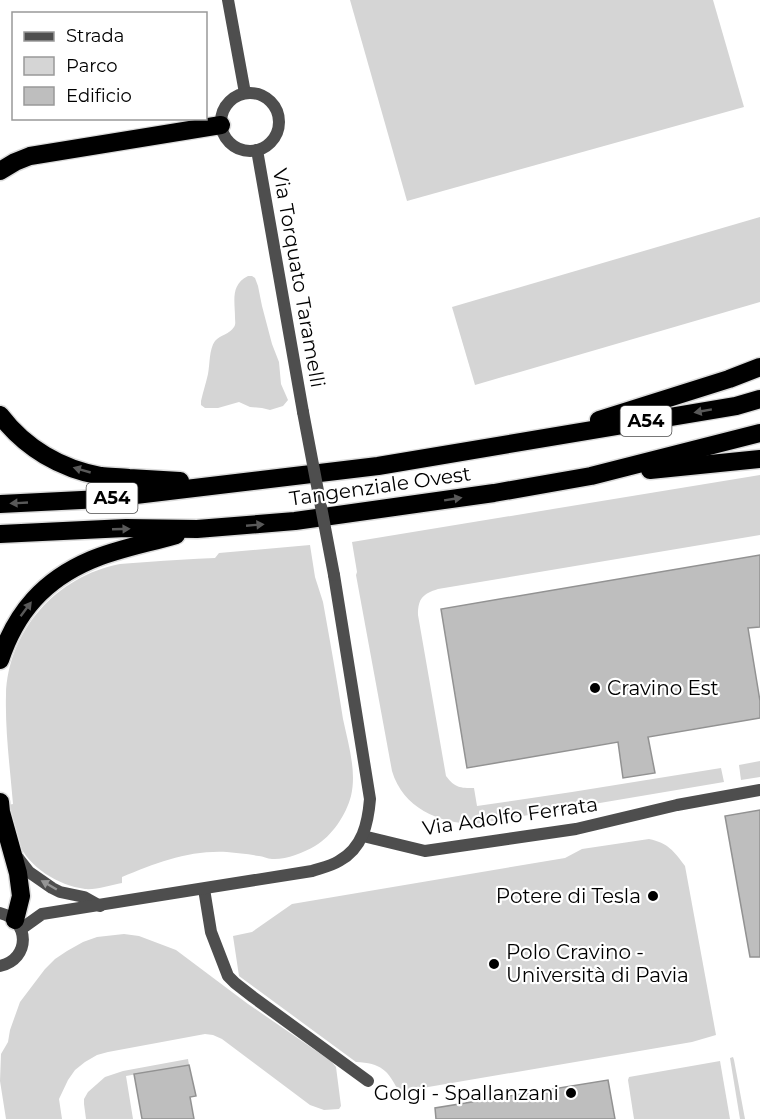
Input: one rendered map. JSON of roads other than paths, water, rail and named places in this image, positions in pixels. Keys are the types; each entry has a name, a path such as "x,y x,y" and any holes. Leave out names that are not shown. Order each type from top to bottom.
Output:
{"highway":[{"path":"0,171 30,156 221,125"},
{"path":"532,441 729,379 760,367"},
{"name":"Tangenziale Ovest","path":"0,504 102,499 378,466 736,406 760,399"},
{"path":"0,415 25,442 63,465 102,476 224,484"},
{"name":"Tangenziale Ovest","path":"0,534 126,528 197,529 306,520 591,476 760,433"},
{"path":"591,476 760,459"},
{"path":"0,660 7,639 25,609 34,598 58,579 110,553 197,529"},
{"path":"0,802 18,873 21,896 12,920"}],"street":[{"path":"221,125 221,116 230,100 245,93 228,0"},
{"name":"Via Torquato Taramelli","path":"221,125 229,143 237,148 247,151 256,150 272,142 279,125 276,108 263,95 255,92 245,93"},
{"name":"Via Torquato Taramelli","path":"256,150 334,575 370,799 369,820 363,836"},
{"path":"0,161 30,156"},
{"name":"Via Adolfo Ferrata","path":"363,836 425,851 576,829 677,805 760,790"},
{"path":"0,966 9,963 21,950 23,940 12,920 312,871 339,862 350,853 363,836"},
{"path":"10,847 28,872 44,884 60,892 84,897 100,906"},
{"path":"204,889 211,932 228,976 368,1081"}],"place":[{"name":"Cravino Est","path":"595,688"},
{"name":"Potere di Tesla","path":"653,896"},
{"name":"Polo Cravino - Università di Pavia","path":"494,964"},
{"name":"Golgi - Spallanzani","path":"571,1093"}]}
